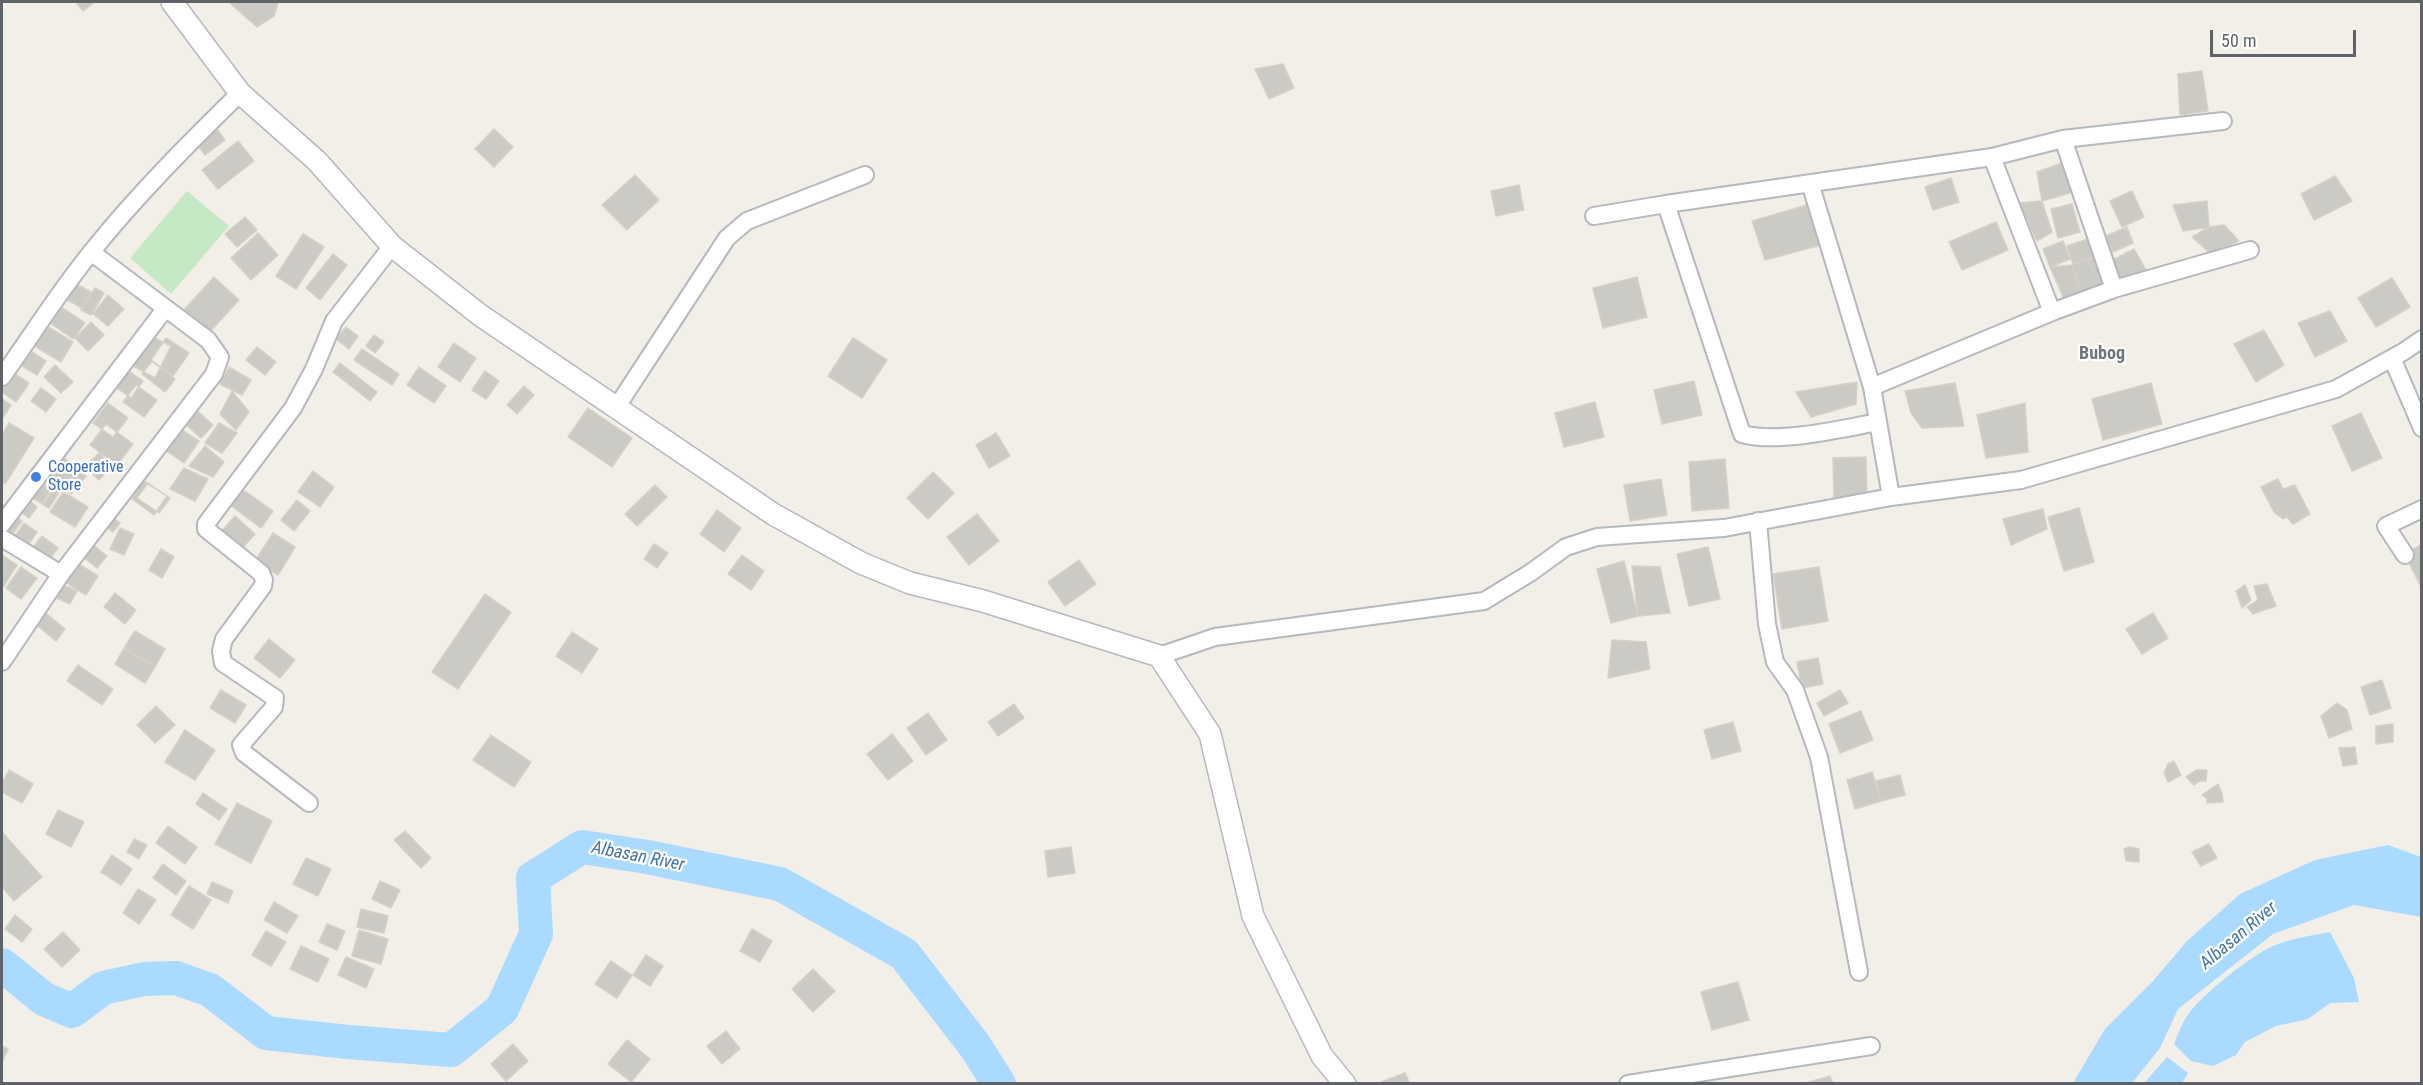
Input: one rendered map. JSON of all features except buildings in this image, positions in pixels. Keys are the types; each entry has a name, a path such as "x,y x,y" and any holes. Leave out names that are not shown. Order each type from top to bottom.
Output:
{"street":[{"path":"172,2 240,93 317,161 392,246 480,315 773,514 861,563 910,583 983,602 1159,656 1215,637 1484,601 1530,573 1566,547 1597,537 1724,528 1891,497 2021,480 2336,389 2421,339"},
{"path":"2,377 91,252 125,211 240,93"},
{"path":"1594,216 1992,157 2063,140 2223,121"},
{"path":"2063,140 2114,289"},
{"path":"1992,157 2052,312"},
{"path":"616,408 727,238 747,221 865,175"},
{"path":"1810,183 1872,387 1891,497"},
{"path":"1666,204 1742,434 1763,438 1878,422"},
{"path":"309,803 244,753 241,745 274,707 275,698 224,663 221,651 224,639 263,586 264,580 261,573 206,530 206,524 293,408 314,369 334,321 392,246"},
{"path":"1872,387 2052,312 2114,289 2250,250"},
{"path":"2,662 61,574 214,374 220,357 208,340 91,252"},
{"path":"2,524 165,309"},
{"path":"2392,358 2421,428"},
{"path":"2406,555 2386,526 2421,509"},
{"path":"1758,521 1767,624 1775,662 1795,690 1820,757 1859,972"},
{"path":"2,538 61,574"},
{"path":"1159,656 1210,734 1253,916 1322,1056 1345,1083"},
{"path":"1628,1083 1871,1046"}],"green space":[{"path":"187,191 229,226 171,294 130,258"}],"water":[{"path":"2388,845 2421,857 2421,917 2354,905 2273,934 2178,1009 2160,1048 2132,1083 2073,1083 2105,1029 2153,981 2187,941 2240,894 2315,860"},
{"path":"2330,932 2354,978 2359,1002 2330,1003 2308,1019 2276,1026 2245,1042 2236,1055 2213,1066 2191,1061 2174,1044 2180,1029 2194,1007 2249,960 2282,943"},
{"path":"2167,1057 2188,1073 2182,1083 2144,1083"}],"waterway":[{"name":"Albasan River","path":"2,965 44,999 72,1011 103,988 144,979 176,978 210,990 266,1033 451,1050 502,1009 536,934 533,878 582,847 647,857 780,884 904,954 975,1046 999,1084"}],"place":[{"name":"Cooperative Store","path":"36,477"}],"district":[{"name":"Bubog","path":"2102,354"}]}
